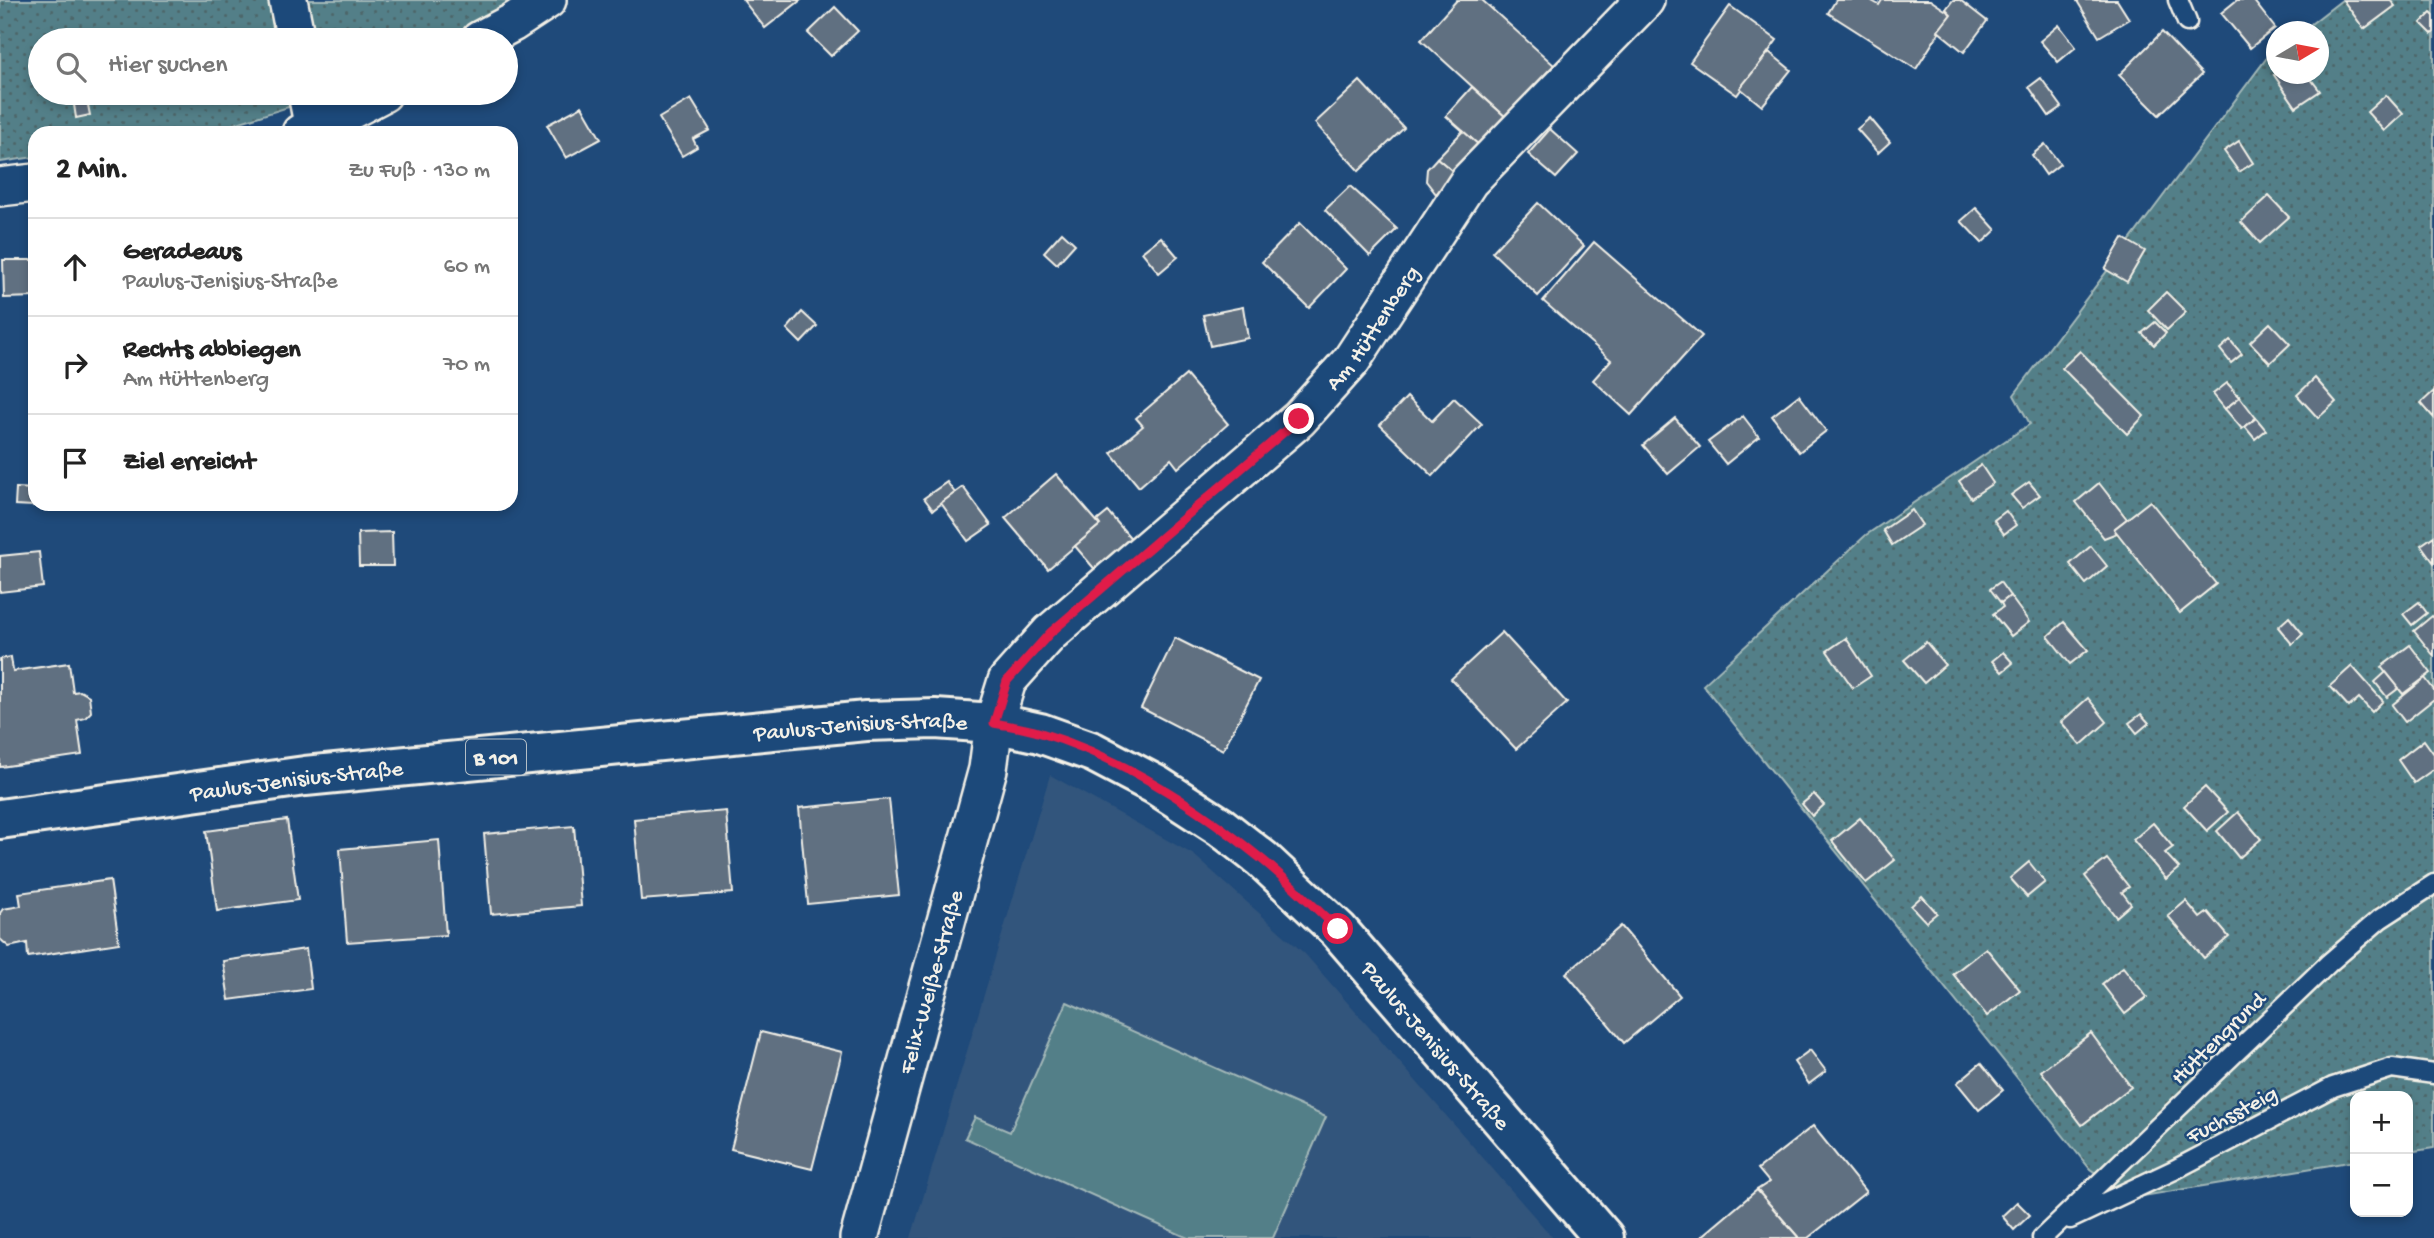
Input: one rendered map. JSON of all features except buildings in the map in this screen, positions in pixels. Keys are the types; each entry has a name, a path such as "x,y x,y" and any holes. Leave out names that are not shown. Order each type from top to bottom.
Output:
{"main road":[{"name":"Paulus-Jenisius-Straße","path":"0,819 305,776 866,721 935,719 994,723 1040,733 1093,752 1156,785 1221,827 1262,859 1338,929 1604,1238"}],"street":[{"path":"288,0 294,28"},
{"path":"503,28 547,0"},
{"name":"Am Hüttenberg","path":"994,723 1007,681 1050,633 1299,419 1351,361 1469,181 1645,0"},
{"path":"307,105 308,126"},
{"path":"318,126 359,105"},
{"path":"0,187 28,184"},
{"name":"Felix-Weiße-Straße","path":"859,1238 988,769 994,723"}],"lane":[{"path":"2178,0 2187,22"},
{"name":"Hüttengrund","path":"2049,1232 2329,963 2380,919 2434,884"},
{"name":"Fuchssteig","path":"2049,1232 2333,1087 2392,1068 2434,1074"}],"shaded area":[{"path":"1050,775 1194,855 1305,954 1553,1238 911,1238"}],"green space":[{"path":"0,0 518,0 493,18 472,28 28,28 28,105 295,105 228,126 28,126 28,158 0,162"},
{"path":"2342,0 2434,0 2434,1148 2413,1151 2413,1091 2350,1091 2350,1162 2131,1198 2090,1169 1703,685 1866,535 2030,424 2014,395 2266,59 2266,84 2329,84 2329,21 2315,21"},
{"path":"1067,1002 1326,1117 1273,1238 1188,1238 965,1138 975,1117 1010,1132"}],"route":[{"path":"1299,419 1050,633 1007,681 994,723 1040,733 1093,752 1156,785 1221,827 1262,859 1338,929"}]}
